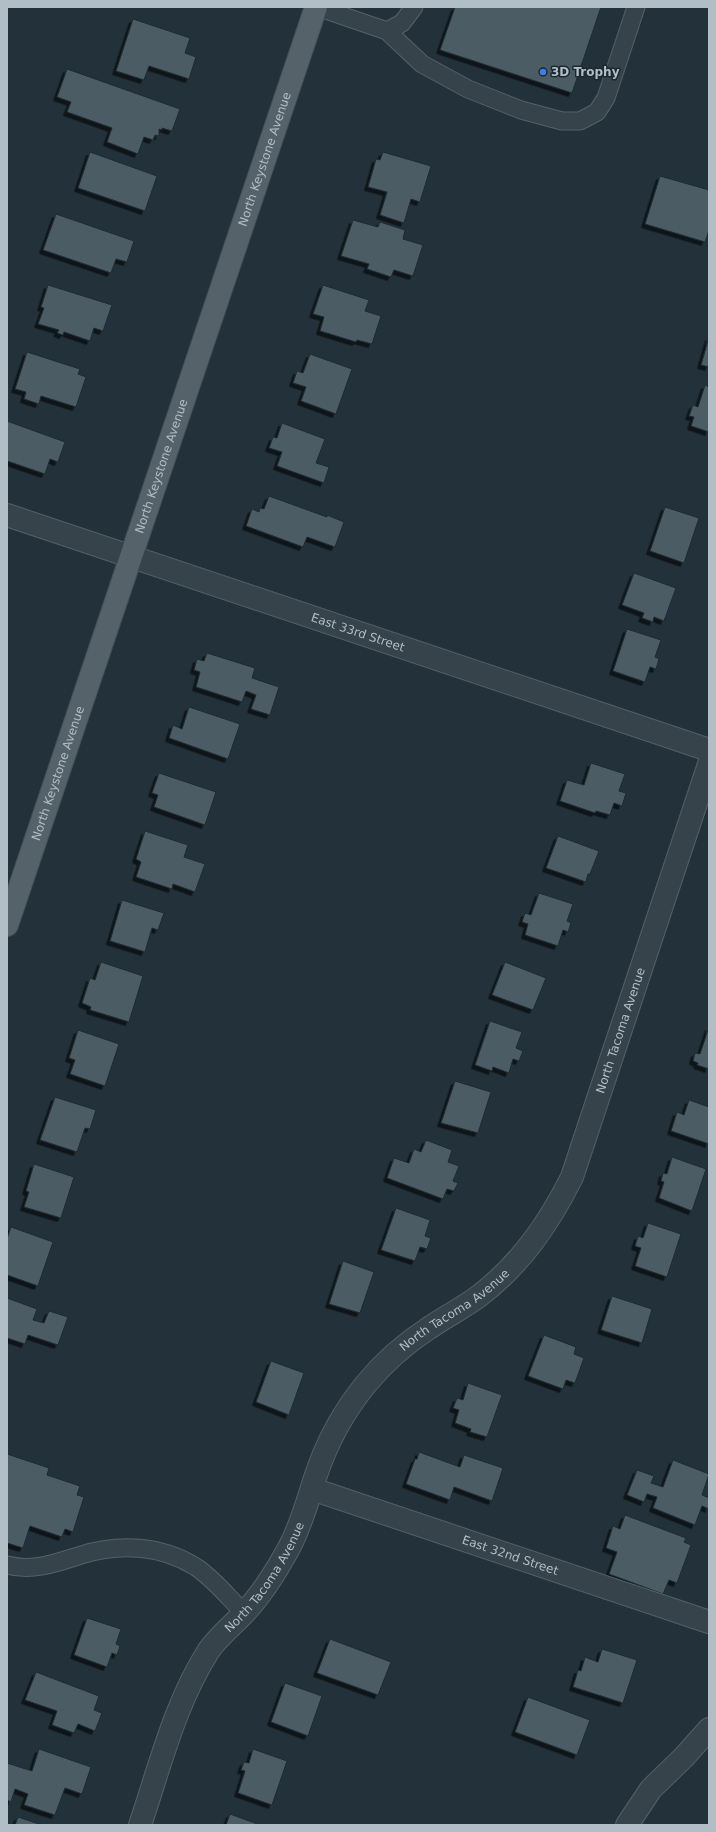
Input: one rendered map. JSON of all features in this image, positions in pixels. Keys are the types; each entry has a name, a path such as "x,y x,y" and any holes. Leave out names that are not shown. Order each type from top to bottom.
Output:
{"main road":[{"name":"North Keystone Avenue","path":"7,925 316,7"}],"street":[{"name":"East 33rd Street","path":"7,515 709,750"},
{"name":"North Tacoma Avenue","path":"140,1825 178,1713 192,1679 210,1649 244,1613 277,1569 291,1545 309,1502 312,1489 334,1433 366,1384 407,1343 479,1296 510,1268 537,1237 560,1201 572,1177 709,764"},
{"name":"East 32nd Street","path":"312,1489 709,1622"},
{"path":"627,1825 651,1789 684,1757 709,1729"}],"lane":[{"path":"316,7 387,31 422,64 468,89 521,110 562,121 580,121 597,112 606,98 636,7"},
{"path":"387,31 402,23 414,7"},
{"path":"7,1565 18,1568 42,1566 95,1551 114,1548 137,1548 162,1552 196,1567 244,1613"}],"building":[{"name":"3D Trophy","path":"455,7 601,7 572,93 440,50"},
{"path":"133,19 190,38 185,53 196,57 189,79 149,66 144,80 116,71"},
{"path":"67,69 180,109 172,131 162,128 162,130 159,129 159,136 155,135 153,140 144,137 138,154 107,142 112,128 67,112 71,102 57,97"},
{"path":"90,152 157,176 145,211 78,188"},
{"path":"383,152 431,166 420,202 411,199 404,223 380,215 387,192 368,187 376,159 380,160"},
{"path":"660,176 709,190 709,230 705,242 645,224"},
{"path":"56,214 134,241 127,262 116,259 111,273 43,250"},
{"path":"353,220 378,227 380,222 405,230 403,239 423,245 413,276 394,270 391,277 367,269 369,264 341,256"},
{"path":"48,285 112,305 103,331 94,328 90,341 64,332 63,335 57,333 59,330 38,324 44,308 41,307"},
{"path":"323,285 369,300 365,311 381,316 372,344 357,340 356,342 320,331 324,317 313,314"},
{"path":"709,337 709,367 701,365"},
{"path":"27,352 80,369 78,374 86,377 76,407 41,396 39,404 24,399 26,392 15,389"},
{"path":"310,354 352,369 336,414 301,401 306,387 293,383 297,371 303,373"},
{"path":"705,385 709,387 709,432 691,426 694,417 689,416 693,405 698,407"},
{"path":"7,421 65,442 58,462 50,459 45,474 7,461"},
{"path":"282,423 325,439 316,463 329,467 324,483 277,466 282,452 269,448 273,437 277,438"},
{"path":"269,496 344,522 335,547 307,537 303,547 246,526 252,509 259,512 260,508 264,509"},
{"path":"665,507 699,518 684,563 650,551"},
{"path":"634,573 676,588 664,621 654,617 653,622 642,618 644,613 622,605"},
{"path":"627,629 661,640 655,657 659,659 656,669 650,667 645,682 613,671"},
{"path":"207,653 255,668 252,678 279,687 270,715 251,709 256,695 246,691 242,702 196,687 200,672 194,670 197,659 204,661"},
{"path":"189,707 240,724 228,759 169,738 173,725 182,729"},
{"path":"591,763 625,774 619,791 626,793 622,806 614,803 610,815 596,811 595,813 560,801 567,780 584,785"},
{"path":"159,773 216,792 205,825 154,807 158,795 152,793"},
{"path":"145,831 188,845 184,857 205,864 195,892 173,884 172,889 136,877 141,862 136,859"},
{"path":"558,836 599,851 590,874 588,874 586,882 546,868"},
{"path":"539,893 573,904 567,921 571,923 568,932 563,930 558,946 525,935 528,924 522,922 525,913 531,915"},
{"path":"122,900 164,913 158,930 152,928 145,952 110,941"},
{"path":"101,962 143,976 129,1022 90,1010 91,1007 82,1003 90,978 95,980"},
{"path":"505,962 546,978 533,1010 492,995"},
{"path":"490,1021 522,1032 516,1048 523,1051 519,1061 513,1059 509,1073 493,1067 492,1071 475,1065"},
{"path":"709,1027 709,1069 697,1065 698,1063 693,1061 695,1053 700,1054"},
{"path":"78,1030 119,1044 105,1086 70,1074 75,1060 69,1058"},
{"path":"455,1081 491,1092 478,1133 441,1123"},
{"path":"55,1097 96,1110 90,1129 85,1128 77,1152 40,1140"},
{"path":"689,1100 709,1107 709,1144 671,1131 677,1112 684,1115"},
{"path":"426,1140 452,1150 448,1162 459,1166 453,1181 458,1183 454,1191 447,1189 443,1199 387,1178 394,1158 409,1163 414,1149 421,1152"},
{"path":"672,1157 706,1169 692,1211 659,1198 664,1182 661,1181 663,1173 667,1174"},
{"path":"34,1164 74,1177 61,1218 24,1207 29,1192 26,1191"},
{"path":"396,1208 430,1220 425,1236 431,1238 427,1249 420,1247 415,1261 381,1250"},
{"path":"648,1223 681,1234 667,1277 635,1266 641,1248 635,1246 638,1236 643,1238"},
{"path":"11,1227 53,1242 38,1286 7,1275 7,1239"},
{"path":"343,1261 374,1272 360,1313 329,1304"},
{"path":"612,1296 652,1309 642,1343 601,1330"},
{"path":"7,1298 37,1309 33,1320 44,1323 49,1311 68,1317 58,1345 28,1335 25,1344 7,1338"},
{"path":"544,1335 576,1347 574,1354 584,1358 575,1383 566,1380 563,1389 528,1376"},
{"path":"271,1361 304,1373 289,1415 256,1402"},
{"path":"468,1383 502,1395 487,1437 470,1432 471,1429 455,1423 459,1410 453,1408 457,1398 463,1400"},
{"path":"419,1452 460,1467 464,1455 503,1468 492,1501 454,1487 450,1500 406,1484"},
{"path":"7,1454 49,1468 47,1475 80,1486 77,1495 84,1497 73,1532 65,1529 62,1537 30,1526 23,1548 7,1543"},
{"path":"673,1460 709,1474 702,1495 709,1498 709,1509 702,1506 695,1525 653,1508 657,1497 647,1494 644,1502 627,1495 637,1470 654,1476 651,1483 663,1487"},
{"path":"625,1515 686,1538 684,1542 691,1545 677,1583 669,1580 663,1594 609,1574 617,1552 606,1548 613,1526 620,1529"},
{"path":"87,1618 121,1629 116,1644 120,1646 117,1655 112,1653 107,1667 74,1655"},
{"path":"330,1639 391,1662 378,1695 317,1673"},
{"path":"602,1649 637,1660 623,1703 573,1687 578,1670 581,1671 585,1657 598,1662"},
{"path":"36,1672 99,1696 94,1710 102,1713 95,1731 78,1724 74,1733 52,1725 57,1711 25,1700"},
{"path":"285,1683 322,1696 308,1736 271,1722"},
{"path":"528,1697 590,1720 577,1755 515,1732"},
{"path":"39,1749 91,1767 82,1794 65,1788 55,1815 24,1805 28,1794 15,1789 11,1802 7,1800 7,1763 32,1771"},
{"path":"253,1749 287,1761 272,1805 238,1793 245,1771 241,1770 244,1762 249,1763"},
{"path":"230,1814 260,1825 226,1825"},
{"path":"18,1817 42,1825 15,1825"}],"place":[{"name":"3D Trophy","path":"543,72"}]}
